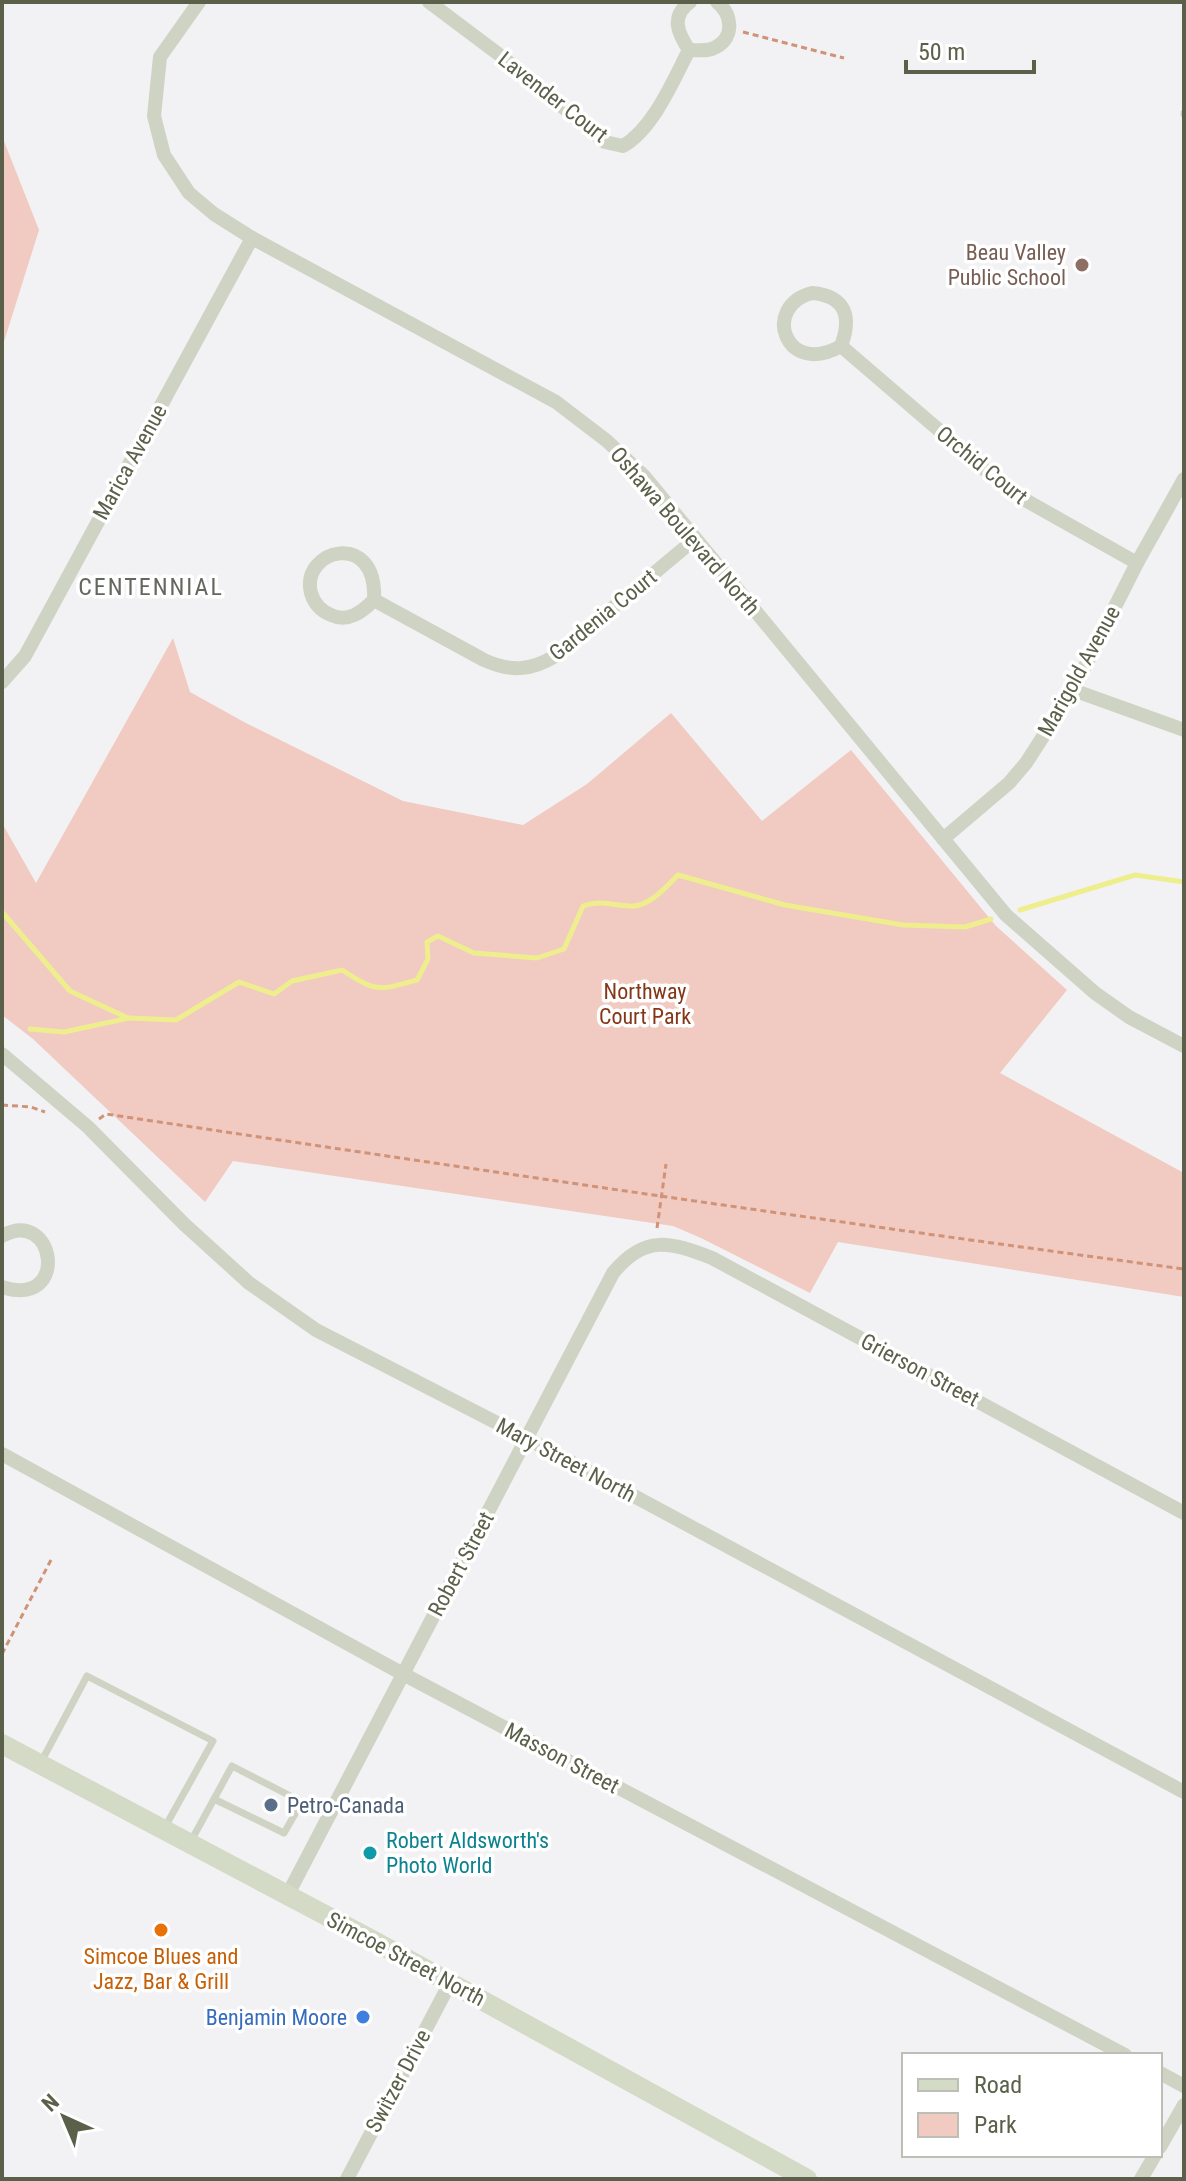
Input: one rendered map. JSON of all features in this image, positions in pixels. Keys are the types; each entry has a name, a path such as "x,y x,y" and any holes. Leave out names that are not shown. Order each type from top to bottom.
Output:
{"main road":[{"name":"Simcoe Street North","path":"2,1744 450,1983 807,2179"}],"street":[{"name":"Oshawa Boulevard North","path":"199,2 160,57 154,116 164,155 189,193 214,214 252,238 556,402 607,441 644,476 1006,915 1095,993 1129,1017 1184,1046"},
{"name":"Lavender Court","path":"429,2 501,56 605,142 623,146 638,138 689,50"},
{"path":"690,2 677,20 679,36 689,50 708,50 723,41 730,29 728,15 717,2"},
{"name":"Marica Avenue","path":"2,682 25,656 252,238"},
{"path":"812,293 826,294 835,299 846,317 847,327 841,346 821,356 812,356 792,346 785,332 784,321 795,300 812,293"},
{"name":"Orchid Court","path":"841,346 1011,492 1137,563"},
{"name":"Marigold Avenue","path":"943,839 1009,783 1026,763 1073,690 1137,563 1184,479"},
{"name":"Gardenia Court","path":"374,600 484,660 497,666 523,669 555,656 695,539"},
{"path":"337,553 356,555 372,571 374,600 360,613 350,617 329,615 320,609 312,597 310,586 314,570 328,556 337,553"},
{"path":"1073,690 1184,730"},
{"name":"Mary Street North","path":"2,1054 88,1127 184,1224 249,1283 316,1330 528,1439 1184,1792"},
{"path":"2,1236 27,1231 36,1236 44,1245 49,1265 42,1281 29,1290 2,1287"},
{"name":"Robert Street","path":"287,1896 613,1273 628,1255 654,1245"},
{"name":"Grierson Street","path":"654,1245 679,1245 712,1258 1184,1513"},
{"name":"Masson Street","path":"2,1454 403,1674 1121,2053"},
{"name":"Switzer Drive","path":"347,2179 450,1983"},
{"path":"1162,2074 1184,2086"},
{"path":"1162,2144 1184,2105"},
{"path":"1141,2179 1154,2157"}],"lane":[{"path":"40,1765 87,1676 213,1741 164,1829"},
{"path":"190,1843 232,1766 329,1816"},
{"path":"254,1788 259,1779"},
{"path":"274,1799 279,1790"},
{"path":"214,1799 284,1833 302,1802"},
{"path":"240,1812 246,1802"},
{"path":"262,1823 266,1814"}],"path":[{"path":"730,29 844,58"},
{"path":"2,1105 31,1107"},
{"path":"106,1114 854,1225 1184,1269"},
{"path":"654,1245 666,1164"},
{"path":"2,1654 52,1558"}],"green space":[{"path":"2,136 39,230 2,348"},
{"name":"Northway Court Park","path":"173,638 190,692 244,722 403,801 523,825 587,784 671,713 762,821 851,750 996,926 1067,990 1000,1073 1184,1173 1184,1297 838,1242 810,1293 673,1226 233,1161 205,1202 33,1039 2,1015 2,823 36,883"}],"waterway":[{"path":"30,1029 64,1032 129,1018 176,1020 239,982 274,994 292,981 342,970 370,986 394,986 417,980 428,959 427,942 438,936 474,953 537,958 564,949 583,906 600,903 643,904 678,875 785,905 903,925 965,927 991,919"},
{"path":"1020,910 1135,875 1184,882"},
{"path":"2,912 70,991 128,1018"}],"place":[{"name":"Beau Valley Public School","path":"1082,265"},
{"name":"Petro-Canada","path":"271,1805"},
{"name":"Robert Aldsworth's Photo World","path":"370,1853"},
{"name":"Simcoe Blues and Jazz, Bar & Grill","path":"161,1930"},
{"name":"Benjamin Moore","path":"363,2017"}],"district":[{"name":"CENTENNIAL","path":"151,587"}]}
